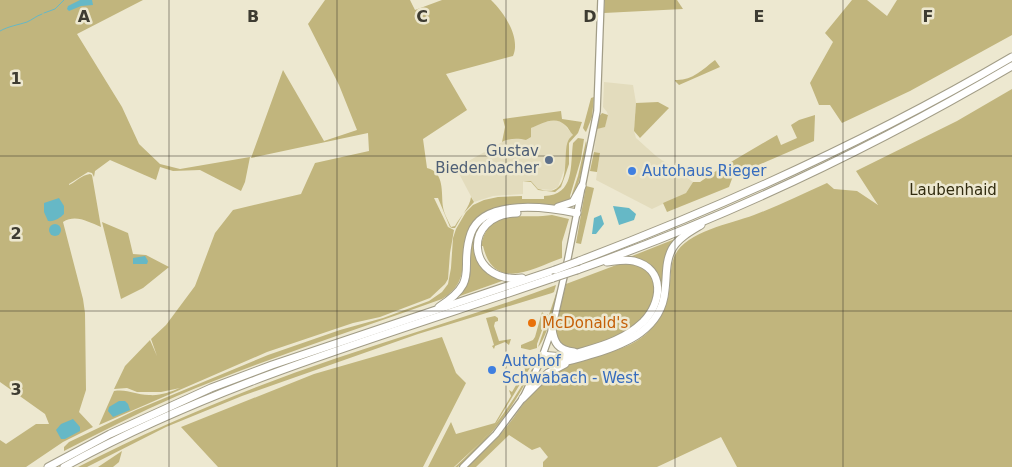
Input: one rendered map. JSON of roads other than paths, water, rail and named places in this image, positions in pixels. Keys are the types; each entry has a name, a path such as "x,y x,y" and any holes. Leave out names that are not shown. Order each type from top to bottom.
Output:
{"highway":[{"path":"48,467 110,434 211,388 272,365 555,270 694,216 793,172 922,107 1012,56"},
{"path":"64,467 136,430 238,386 594,264 716,215 796,180 855,151 1012,66"},
{"path":"429,313 454,296 463,285 467,274 468,248 472,232 484,216 502,209 552,209 566,206 573,202 582,186"},
{"path":"552,209 577,215"},
{"path":"535,276 504,278 491,272 482,262 478,250 482,228 491,220 511,213 577,215"},
{"path":"523,398 548,373 569,361 626,342 650,326 663,305 667,264 672,249 684,236 716,215"},
{"path":"542,357 556,357 607,344 631,332 653,309 658,296 657,285 651,272 641,264 628,260 594,264"},
{"path":"552,329 554,342 558,347 564,350 579,352"},
{"path":"542,357 554,362 569,361"}],"main road":[{"path":"463,467 496,434 523,398 542,357 552,329 588,160 599,89 600,0"}],"water":[{"path":"80,0 92,0 93,5 81,6 69,11 67,9 68,6"},
{"path":"59,198 64,206 64,214 57,219 48,221 44,212 44,203"},
{"path":"613,206 629,208 636,214 634,220 619,225"},
{"path":"601,215 604,224 596,234 592,234 594,218"},
{"path":"55,224 61,230 55,236 49,230"},
{"path":"145,256 148,261 147,264 133,264 133,258"},
{"path":"119,401 125,401 130,410 113,417 108,411 109,407"},
{"path":"73,419 80,427 80,431 65,439 61,439 56,430 61,424"}],"waterway":[{"path":"44,13 55,9 64,0"},
{"path":"0,31 27,22 42,14"}],"place":[{"name":"Gustav Biedenbacher","path":"549,160"},
{"name":"Autohaus Rieger","path":"632,171"},
{"name":"McDonald's","path":"532,323"},
{"name":"Autohof Schwabach - West","path":"492,370"}],"park label":[{"name":"Laubenhaid","path":"953,190"}]}
